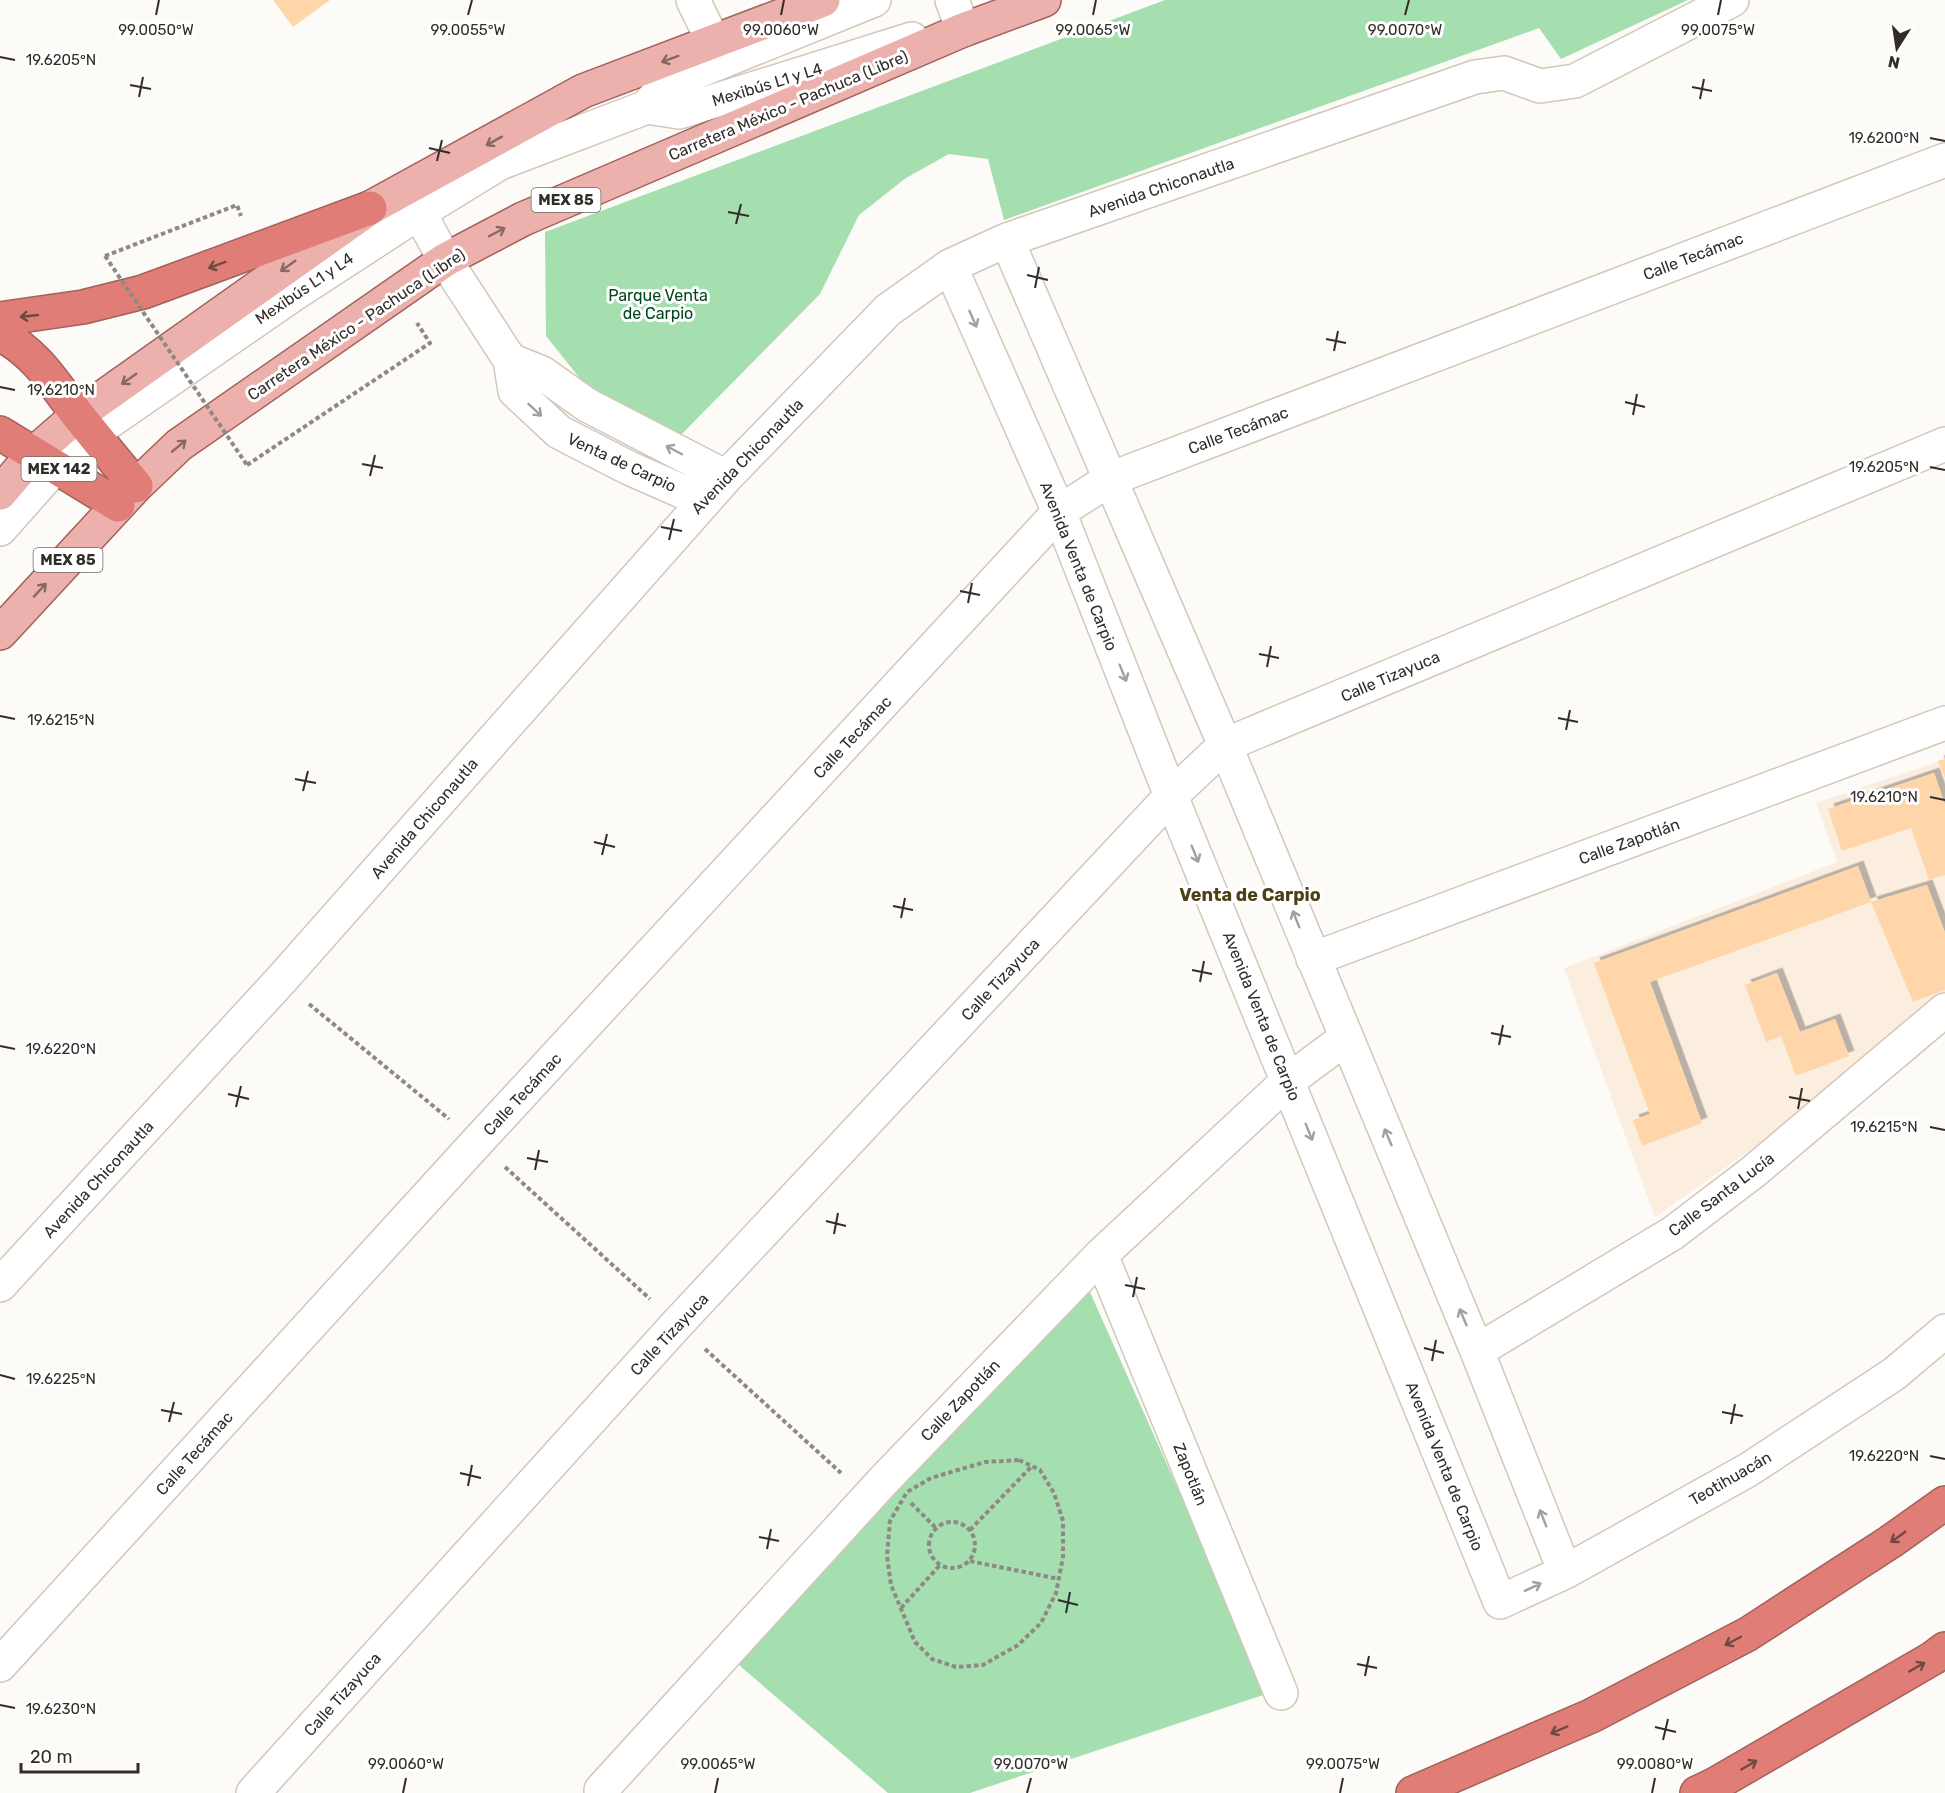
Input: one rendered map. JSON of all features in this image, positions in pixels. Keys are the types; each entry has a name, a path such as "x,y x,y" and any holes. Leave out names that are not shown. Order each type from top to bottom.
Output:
{"highway":[{"path":"0,319 83,307 143,292 370,208"},
{"name":"MEX 142","path":"0,334 27,351 40,364 85,424 127,495"},
{"name":"MEX 142","path":"0,433 44,460 127,495"},
{"path":"1413,1793 1591,1716 1748,1634 1890,1542 1945,1503"},
{"path":"1697,1793 1734,1774 1945,1649"}],"main road":[{"path":"85,424 370,208 413,200 583,91 823,0"},
{"name":"Carretera México - Pachuca (Libre)","path":"0,633 127,495 179,445 445,260 523,219 959,18 1044,0"},
{"path":"0,493 44,460"}],"street":[{"path":"693,0 714,43"},
{"name":"Mexibús L1 y L4","path":"647,108 664,85 874,0"},
{"name":"Mexibús L1 y L4","path":"0,529 44,460 85,424 291,296 413,200 500,163 647,108 679,112 959,18 1021,0"},
{"name":"Avenida Chiconautla","path":"0,1285 281,980 704,501 888,310 950,266 1007,240 1475,77 1504,73 1540,86 1575,81 1732,0"},
{"name":"Calle Tecámac","path":"0,1665 477,1142 1059,512 1110,479 1945,160"},
{"name":"Venta de Carpio","path":"413,200 445,260 510,360 514,391 559,432 630,468 704,501"},
{"path":"1007,240 1225,745 1477,1351 1565,1572"},
{"name":"Avenida Venta de Carpio","path":"950,266 1059,512 1171,796 1500,1602"},
{"name":"Venta de Carpio","path":"510,360 542,373 587,405 726,477"},
{"name":"Calle Tizayuca","path":"253,1793 677,1324 1171,796 1225,745 1945,444"},
{"name":"Calle Zapotlán","path":"1313,959 1945,723"},
{"name":"Calle Santa Lucía","path":"1477,1351 1673,1233 1753,1172 1945,1010"},
{"name":"Calle Zapotlán","path":"601,1790 868,1498 1101,1255 1288,1081 1346,1038"},
{"name":"Zapotlán","path":"1101,1255 1281,1693"},
{"name":"Teotihuacán","path":"1500,1602 1565,1572 1748,1470 1894,1374 1945,1331"}],"path":[{"path":"105,256 247,465 430,343 413,318"},
{"path":"281,980 477,1142 868,1498"},
{"path":"1019,1460 1040,1470 1054,1493 1063,1521 1063,1557 1059,1579 1056,1593 1041,1623 1018,1645 983,1665 956,1667 932,1659 915,1642 891,1585 887,1556 890,1521 907,1492 931,1478 985,1462 1019,1460"},
{"path":"970,1530 1032,1466"},
{"path":"956,1522 970,1530 975,1545 970,1561 956,1568 948,1568 934,1561 928,1548 936,1528 942,1524 956,1522"},
{"path":"970,1561 1059,1579"},
{"path":"900,1608 940,1565"}],"shaded area":[{"path":"1945,759 1945,998 1752,1149 1655,1217 1564,968 1837,862 1816,803"}],"green space":[{"name":"Parque Venta de Carpio","path":"1165,0 1688,0 1561,59 1539,28 1004,220 988,159 949,154 906,178 859,215 820,294 666,450 621,430 546,336 545,232"},
{"path":"1081,1272 1269,1693 970,1793 888,1793 719,1648"}],"building":[{"path":"273,0 330,0 293,27"},
{"path":"1945,759 1945,778 1938,761"},
{"path":"1934,773 1945,805 1945,875 1929,880 1911,828 1842,851 1828,809"},
{"path":"1858,866 1871,902 1650,982 1702,1123 1642,1146 1633,1120 1650,1114 1594,963"},
{"path":"1927,885 1945,933 1945,990 1913,1002 1871,902"},
{"path":"1777,973 1800,1032 1835,1019 1849,1056 1796,1076 1781,1036 1766,1042 1745,985"}],"district":[{"name":"Venta de Carpio","path":"1250,895"}]}
